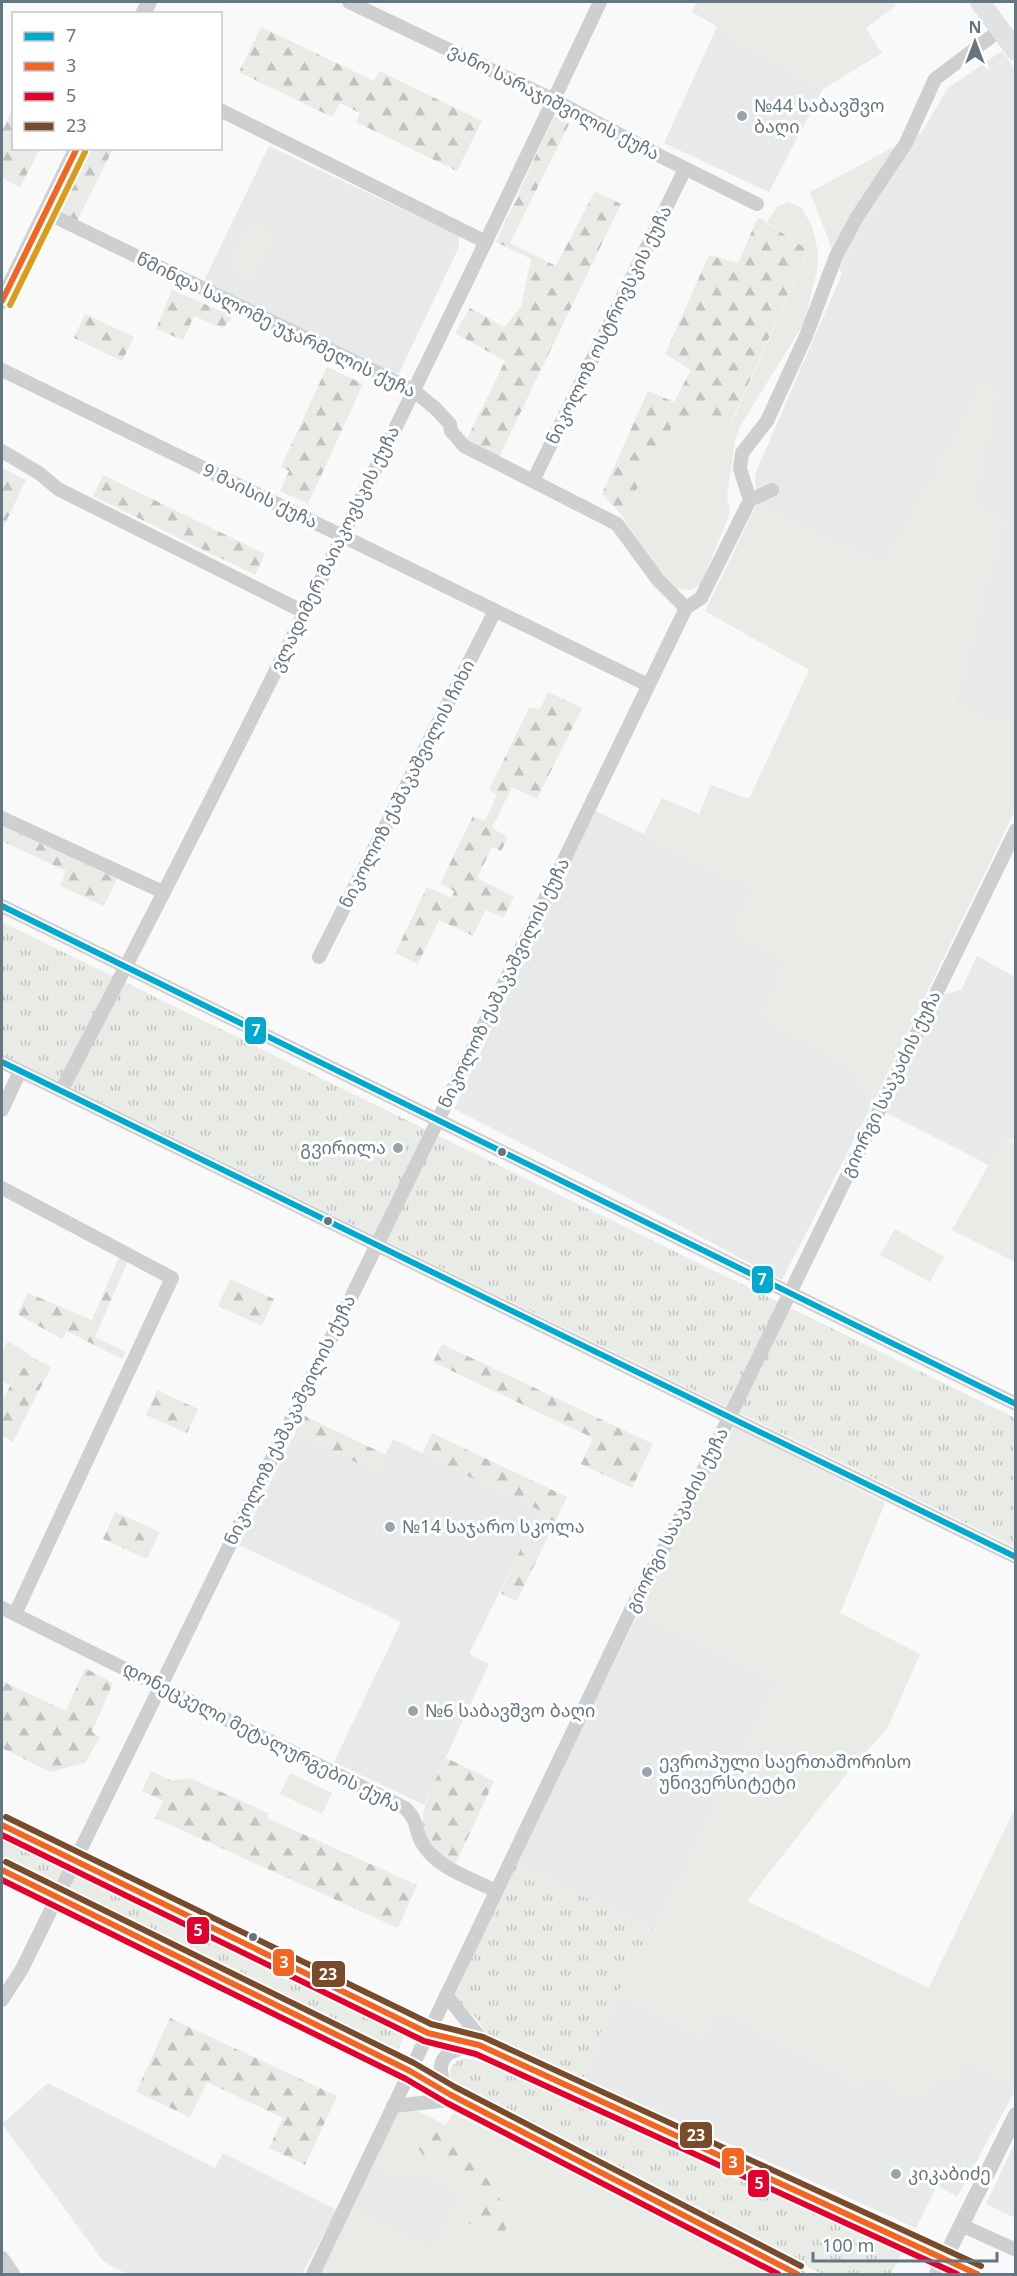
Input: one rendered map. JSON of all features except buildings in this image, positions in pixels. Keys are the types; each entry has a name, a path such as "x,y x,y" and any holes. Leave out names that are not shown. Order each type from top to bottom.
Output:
{"main road":[{"path":"980,2 1016,51"}],"street":[{"name":"ვანო სარაჯიშვილის ქუჩა","path":"349,2 554,99 685,169 757,204"},
{"name":"ვლადიმერ მაიაკოვსკის ქუჩა","path":"61,1091 343,536 600,2"},
{"path":"772,490 750,500 740,469 742,453 767,421 806,336 841,246 857,217 906,143 935,79 1000,30"},
{"path":"222,111 486,242"},
{"path":"2,301 76,150"},
{"name":"ნიკოლოზ ოსტროვსკის ქუჩა","path":"533,481 685,169"},
{"name":"წმინდა სალომე უჯარმელის ქუჩა","path":"45,212 413,390 450,424 451,431 464,446 617,524 658,580 686,608"},
{"name":"9 მაისის ქუჩა","path":"2,370 648,685"},
{"path":"2,451 39,473 57,489 304,612"},
{"name":"ნიკოლოზ ქაშაკაშვილის ქუჩა","path":"2,2000 22,1969 686,608 701,598 750,500"},
{"name":"ნიკოლოზ ქაშაკაშვილის ჩიხი","path":"319,957 495,611"},
{"path":"2,818 163,892"},
{"name":"გიორგი სააკაძის ქუჩა","path":"313,2274 632,1608 683,1512 1016,830"},
{"path":"2,906 1016,1404"},
{"path":"2,1062 1016,1557"},
{"path":"2,1110 20,1071"},
{"path":"2,1188 172,1278 15,1614"},
{"name":"დონეცკელი მეტალურგების ქუჩა","path":"2,1608 405,1808 414,1816 421,1841 434,1858 444,1866 496,1891"},
{"path":"2,1825 428,2033 484,2047 940,2267 1016,2115"},
{"path":"2,1870 410,2071 455,2097 797,2274"},
{"path":"446,1995 484,2047"},
{"path":"455,2097 442,2082 440,2072 446,2056 453,2051 484,2047"},
{"path":"393,2106 455,2097"},
{"path":"962,2225 1016,2250"},
{"path":"2,2258 13,2274"}],"shaded area":[{"name":"№44 საბავშვო ბაღი","path":"717,27 823,89 769,192 664,143"},
{"path":"1002,51 1016,70 1015,728 953,704 1004,516 975,509 984,382 884,564 757,504 755,474 855,244 948,88"},
{"path":"269,146 459,236 459,247 399,373 388,374 203,283"},
{"path":"594,810 751,886 787,961 761,1018 855,1069 870,1109 782,1280 454,1109"},
{"path":"977,956 1015,977 1016,1142 1005,1137 989,1165 883,1111 945,994 961,990"},
{"name":"№14 საჯარო სკოლა","path":"295,1433 377,1472 393,1439 540,1510 469,1654 489,1664 424,1805 334,1762 401,1622 239,1545"},
{"name":"ევროპული საერთაშორისო უნივერსიტეტი","path":"638,1614 778,1682 655,1931 515,1863"},
{"path":"617,1994 706,2035 718,2011 864,2086 874,2076 909,2097 911,2090 937,2074 967,2062 1015,2086 1016,2089 957,2197 937,2185 916,2228 583,2078"},
{"path":"48,2083 215,2168 223,2153 337,2210 302,2274 127,2274 104,2262 2,2124"},
{"path":"1015,2142 1015,2218 986,2204"},
{"path":"374,2162 398,2174 414,2169 462,2194 433,2251 350,2208"}],"green space":[{"path":"697,2 892,2 896,6 866,28 882,53 823,89 692,12"},
{"path":"261,27 374,81 379,71 482,121 457,171 356,122 360,113 340,103 332,117 239,72"},
{"path":"12,110 12,150 39,150 20,187 2,178 2,131"},
{"path":"554,116 569,124 510,243 556,266 595,191 621,204 499,457 467,439 505,361 455,333 470,308 504,327 521,307 531,259 496,242"},
{"path":"922,132 855,244 842,275 810,192"},
{"path":"86,150 112,150 77,221 56,210"},
{"path":"788,202 802,208 812,226 818,252 818,265 804,323 740,426 735,442 727,496 730,513 701,584 691,590 674,589 663,578 622,515 678,416 730,427 808,251 767,222 777,207"},
{"path":"758,217 808,250 729,427 678,416 622,515 602,494 648,391 674,402 691,370 665,354 709,255 738,263"},
{"path":"252,220 275,232 251,282 227,270"},
{"path":"172,290 233,316 223,328 194,316 183,340 156,329"},
{"path":"85,314 134,337 122,361 74,338"},
{"path":"327,367 363,384 308,504 280,491 289,471 281,467"},
{"path":"984,382 998,386 975,509 1004,516 953,703 1015,728 1015,811 870,1109 855,1069 760,1018 787,962 731,935 751,886 644,834 662,798 699,814 711,785 749,799 809,670 705,611 757,504 884,563"},
{"path":"2,468 26,480 2,530"},
{"path":"103,475 265,554 255,575 93,496"},
{"path":"548,692 582,708 537,799 512,787 492,828 508,837 501,851 492,847 477,878 514,897 503,918 486,910 473,936 439,920 418,964 395,953 427,887 452,898 454,891 440,884 473,816 485,821 497,795 489,790 529,708 540,709"},
{"path":"2,826 117,879 104,906 60,886 66,871 2,841"},
{"path":"2,922 1015,1418 1015,1547 2,1054"},
{"path":"1005,1136 1015,1144 1015,1262 952,1230"},
{"path":"895,1229 944,1257 930,1282 880,1255"},
{"path":"119,1257 128,1261 95,1337 126,1352 122,1359 67,1331 62,1339 17,1314 28,1293 92,1320"},
{"path":"230,1279 274,1299 262,1326 218,1306"},
{"path":"8,1341 29,1354 9,1385 2,1380 2,1351"},
{"path":"442,1344 653,1444 632,1488 581,1464 593,1438 433,1362"},
{"path":"26,1354 51,1367 13,1442 2,1436 2,1395 5,1396"},
{"path":"157,1390 198,1409 187,1433 146,1415"},
{"path":"303,1415 386,1455 378,1473 295,1433"},
{"path":"734,1426 885,1503 840,1613 920,1654 887,1729 848,1772 747,1901 929,1988 1015,1808 1015,2086 967,2062 955,2085 937,2074 927,2096 911,2091 909,2098 874,2076 865,2086 719,2012 707,2035 617,1994 655,1931 778,1682 638,1614"},
{"path":"432,1433 567,1497 517,1601 500,1593 539,1510 422,1454"},
{"path":"115,1512 160,1532 147,1559 103,1539"},
{"path":"85,1668 113,1683 92,1732 100,1737 85,1763 50,1772 2,1748 2,1681 66,1711"},
{"path":"446,1758 494,1781 455,1865 439,1854 428,1842 424,1829 423,1816 426,1803"},
{"path":"151,1771 172,1781 190,1778 268,1813 267,1818 417,1885 398,1928 155,1818 163,1801 142,1791"},
{"path":"290,1773 332,1793 322,1814 280,1794"},
{"path":"2,1833 405,2034 397,2053 2,1860"},
{"path":"515,1863 655,1931 617,1994 583,2078 487,2035 477,2019 466,2010 451,2004"},
{"path":"170,2018 337,2096 305,2165 269,2148 283,2118 207,2082 190,2117 136,2092"},
{"path":"464,2058 482,2062 905,2247 891,2274 822,2274 455,2088 450,2079 450,2070 455,2063"},
{"path":"399,2102 446,2125 453,2113 779,2274 319,2274 350,2208 433,2250 462,2194 414,2169 398,2174 374,2162","holes":["410,2134 454,2143 464,2150 498,2192 507,2228 493,2243 478,2191 445,2161 423,2155"]},
{"path":"438,2131 464,2150 498,2192 507,2228 493,2243 468,2222 478,2191 445,2161 423,2155 409,2134"}],"transit line":[{"name":"3","path":"2,301 76,150"},
{"path":"10,305 85,152"},
{"name":"7","path":"2,906 1016,1404"},
{"name":"7","path":"2,1062 1016,1557"},
{"name":"23","path":"6,1817 431,2024 483,2037 981,2266"},
{"name":"3","path":"2,1825 428,2033 479,2045 977,2274"},
{"name":"5","path":"2,1835 424,2041 476,2054 957,2274"},
{"name":"23","path":"6,1862 414,2063 455,2087 801,2266"},
{"name":"3","path":"2,1870 410,2071 451,2095 797,2274"},
{"name":"5","path":"2,1880 406,2079 447,2103 778,2274"}],"place":[{"name":"№44 საბავშვო ბაღი","path":"742,116"},
{"name":"გვირილა","path":"398,1148"},
{"name":"№14 საჯარო სკოლა","path":"390,1527"},
{"name":"№6 საბავშვო ბაღი","path":"413,1711"},
{"name":"ევროპული საერთაშორისო უნივერსიტეტი","path":"647,1772"},
{"name":"კიკაბიძე","path":"896,2174"}]}
